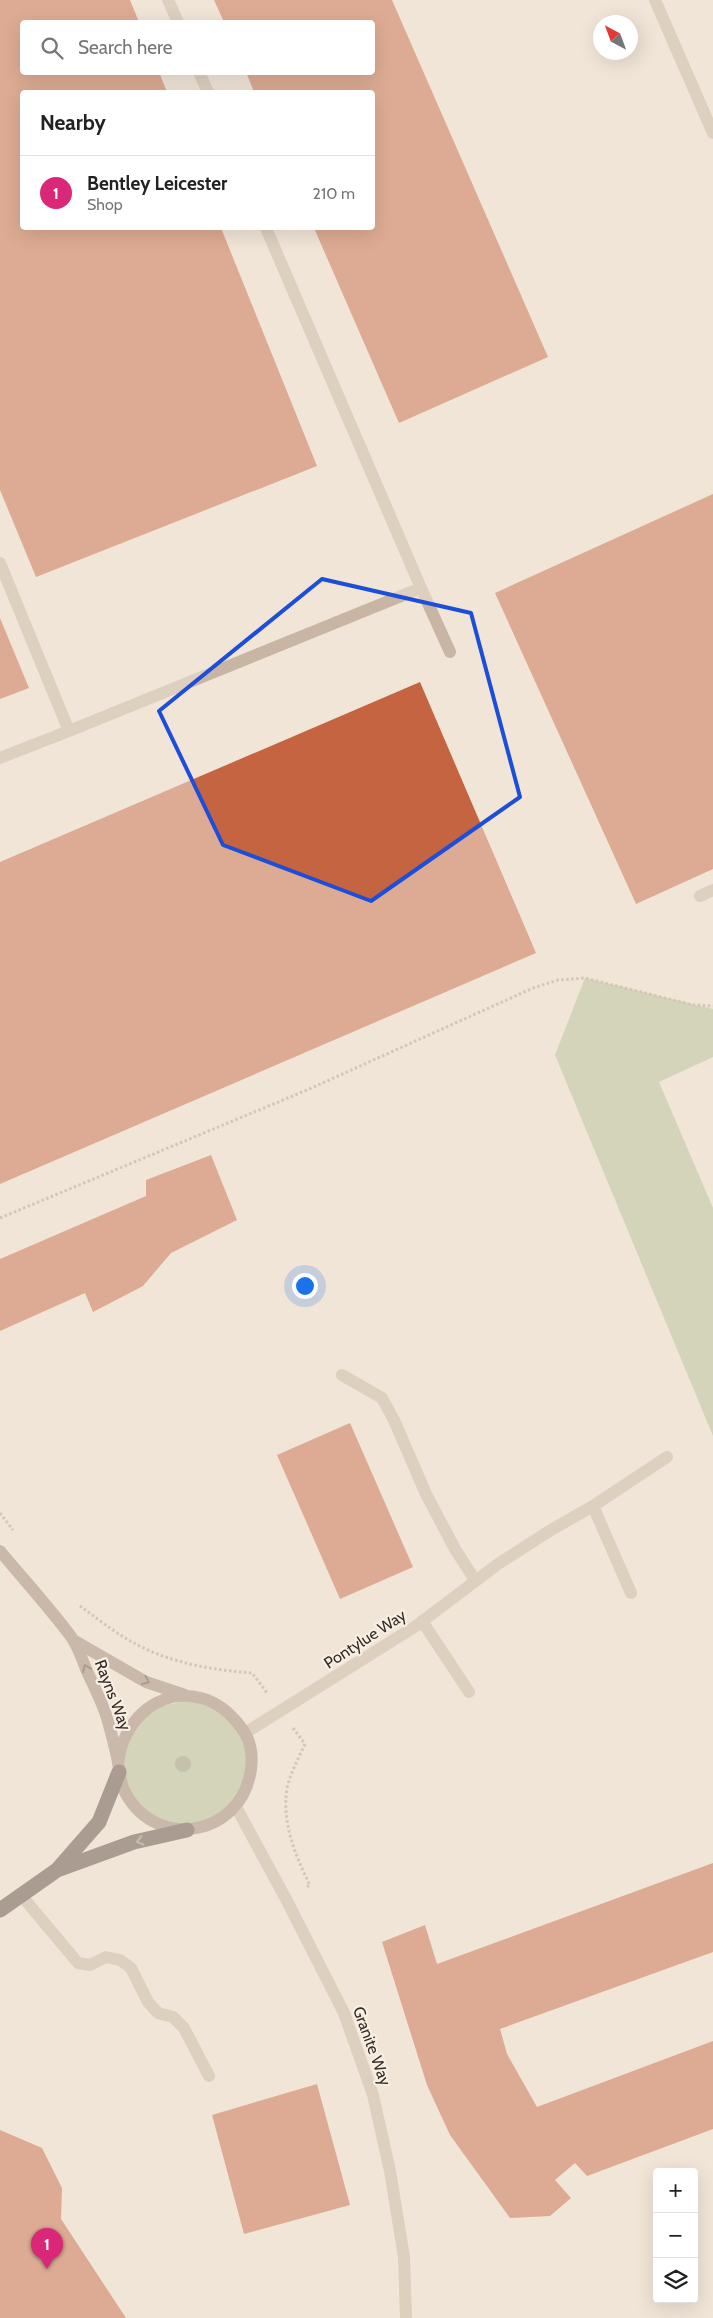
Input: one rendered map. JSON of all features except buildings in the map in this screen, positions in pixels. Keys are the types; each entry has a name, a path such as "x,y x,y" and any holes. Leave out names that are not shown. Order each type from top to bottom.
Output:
{"highway":[{"path":"0,1910 57,1870 99,1822 119,1768"},
{"path":"57,1870 134,1842 187,1830"}],"street":[{"path":"168,0 177,20"},
{"path":"655,0 713,133"},
{"path":"200,75 207,90"},
{"path":"267,230 450,652"},
{"path":"0,564 69,731"},
{"path":"0,758 421,588"},
{"path":"700,896 713,890"},
{"path":"342,1375 382,1398 394,1420 426,1494 451,1541 475,1580"},
{"name":"Pontylue Way","path":"245,1733 422,1621 498,1564 593,1506 667,1457"},
{"path":"593,1506 632,1593"},
{"name":"Rayns Way","path":"0,1550 74,1640 107,1717 119,1768"},
{"path":"422,1621 469,1692"},
{"name":"Rayns Way","path":"74,1640 146,1682 189,1696"},
{"path":"189,1696 212,1702 231,1714 245,1733 250,1746 252,1760 249,1783 236,1807 217,1821 203,1827 187,1830 164,1826 142,1814 127,1796 119,1768 122,1740 134,1720 156,1703 167,1699 189,1696"},
{"name":"Granite Way","path":"236,1807 290,1906 344,2013 373,2096 390,2171 404,2256 406,2318"},
{"path":"21,1896 78,1964 90,1965 106,1957 120,1960 131,1968 148,2002 158,2013 173,2017 184,2028 209,2076"}],"path":[{"path":"0,1218 307,1090 533,988 558,980 584,978 693,1005 713,1006"}],"highlighted area":[{"path":"322,579 471,613 520,797 371,901 223,845 159,711"}],"green space":[{"path":"585,978 713,1009 713,1057 659,1082 713,1208 713,1436 555,1055"},
{"path":"201,1698 244,1731 249,1783 217,1821 164,1827 127,1796 122,1740 146,1709"}],"place":[{"name":"Bentley Leicester","path":"47,2269"}]}
